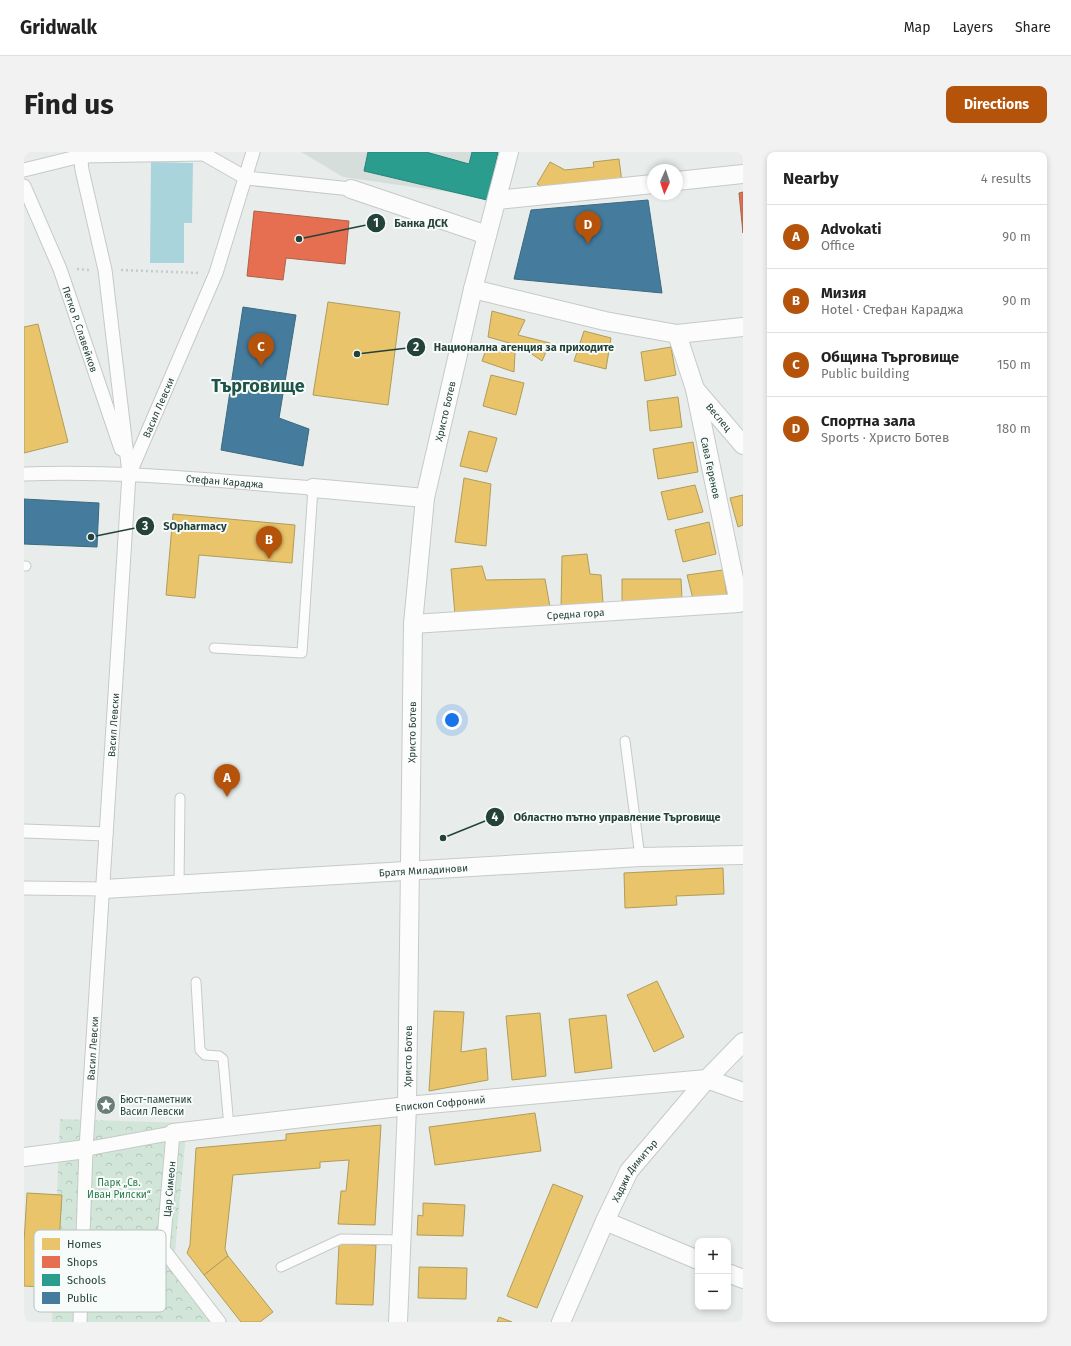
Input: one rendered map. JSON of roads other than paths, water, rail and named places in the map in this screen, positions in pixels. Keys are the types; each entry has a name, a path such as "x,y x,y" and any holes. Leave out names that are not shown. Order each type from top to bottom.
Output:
{"street":[{"name":"Васил Левски","path":"83,1230 86,1149 104,889 106,834 129,475 216,273 253,152"},
{"name":"Христо Ботев","path":"398,1322 407,1106 413,624 425,498 473,289 509,152"},
{"path":"24,170 81,154 204,153 246,178 351,189 487,235"},
{"path":"81,154 105,270 129,475"},
{"path":"683,180 743,174"},
{"path":"497,200 647,185"},
{"name":"Петко Р. Славейков","path":"24,186 60,269 129,475"},
{"path":"473,289 605,321 677,334 743,327"},
{"name":"Сава Геренов","path":"677,334 694,389 739,603"},
{"name":"Веслец","path":"694,389 743,445"},
{"name":"Стефан Караджа","path":"24,474 67,472 129,475 313,488 425,498"},
{"name":"Средна гора","path":"413,624 739,603"},
{"path":"24,831 106,834"},
{"name":"Братя Миладинови","path":"104,889 640,857 743,855"},
{"path":"24,888 104,889"},
{"name":"Хаджи Димитър","path":"561,1322 605,1221 629,1171 707,1079 743,1042"},
{"path":"707,1079 743,1092"},
{"name":"Епископ Софроний","path":"174,1134 407,1106 707,1079"},
{"path":"24,1157 86,1149 174,1134"},
{"name":"Цар Симеон","path":"165,1230 174,1134"},
{"path":"605,1221 695,1259"},
{"name":"Цар Симеон","path":"166,1253 219,1322"},
{"path":"730,1274 743,1279"},
{"name":"Васил Левски","path":"80,1312 80,1322"}],"lane":[{"path":"214,648 302,653 313,488"},
{"path":"625,741 640,857"},
{"path":"179,884 180,798"},
{"path":"196,982 200,1050 205,1055 219,1056 223,1059 229,1127"},
{"path":"281,1267 341,1239 401,1240"}],"water":[{"path":"151,162 193,163 192,223 184,223 184,263 150,263"}],"place":[{"name":"Банка ДСК","path":"299,239"},
{"name":"Спортна зала","path":"588,244"},
{"name":"Национална агенция за приходите","path":"357,354"},
{"name":"Община Търговище","path":"261,366"},
{"name":"SOpharmacy","path":"91,537"},
{"name":"Мизия","path":"269,559"},
{"name":"Advokati","path":"227,797"},
{"name":"Областно пътно управление Търговище","path":"443,838"},
{"name":"Бюст-паметник Васил Левски","path":"106,1105"}],"district":[{"name":"Търговище","path":"258,386"}],"park label":[{"name":"Парк „Св. Иван Рилски“","path":"119,1188"}]}
